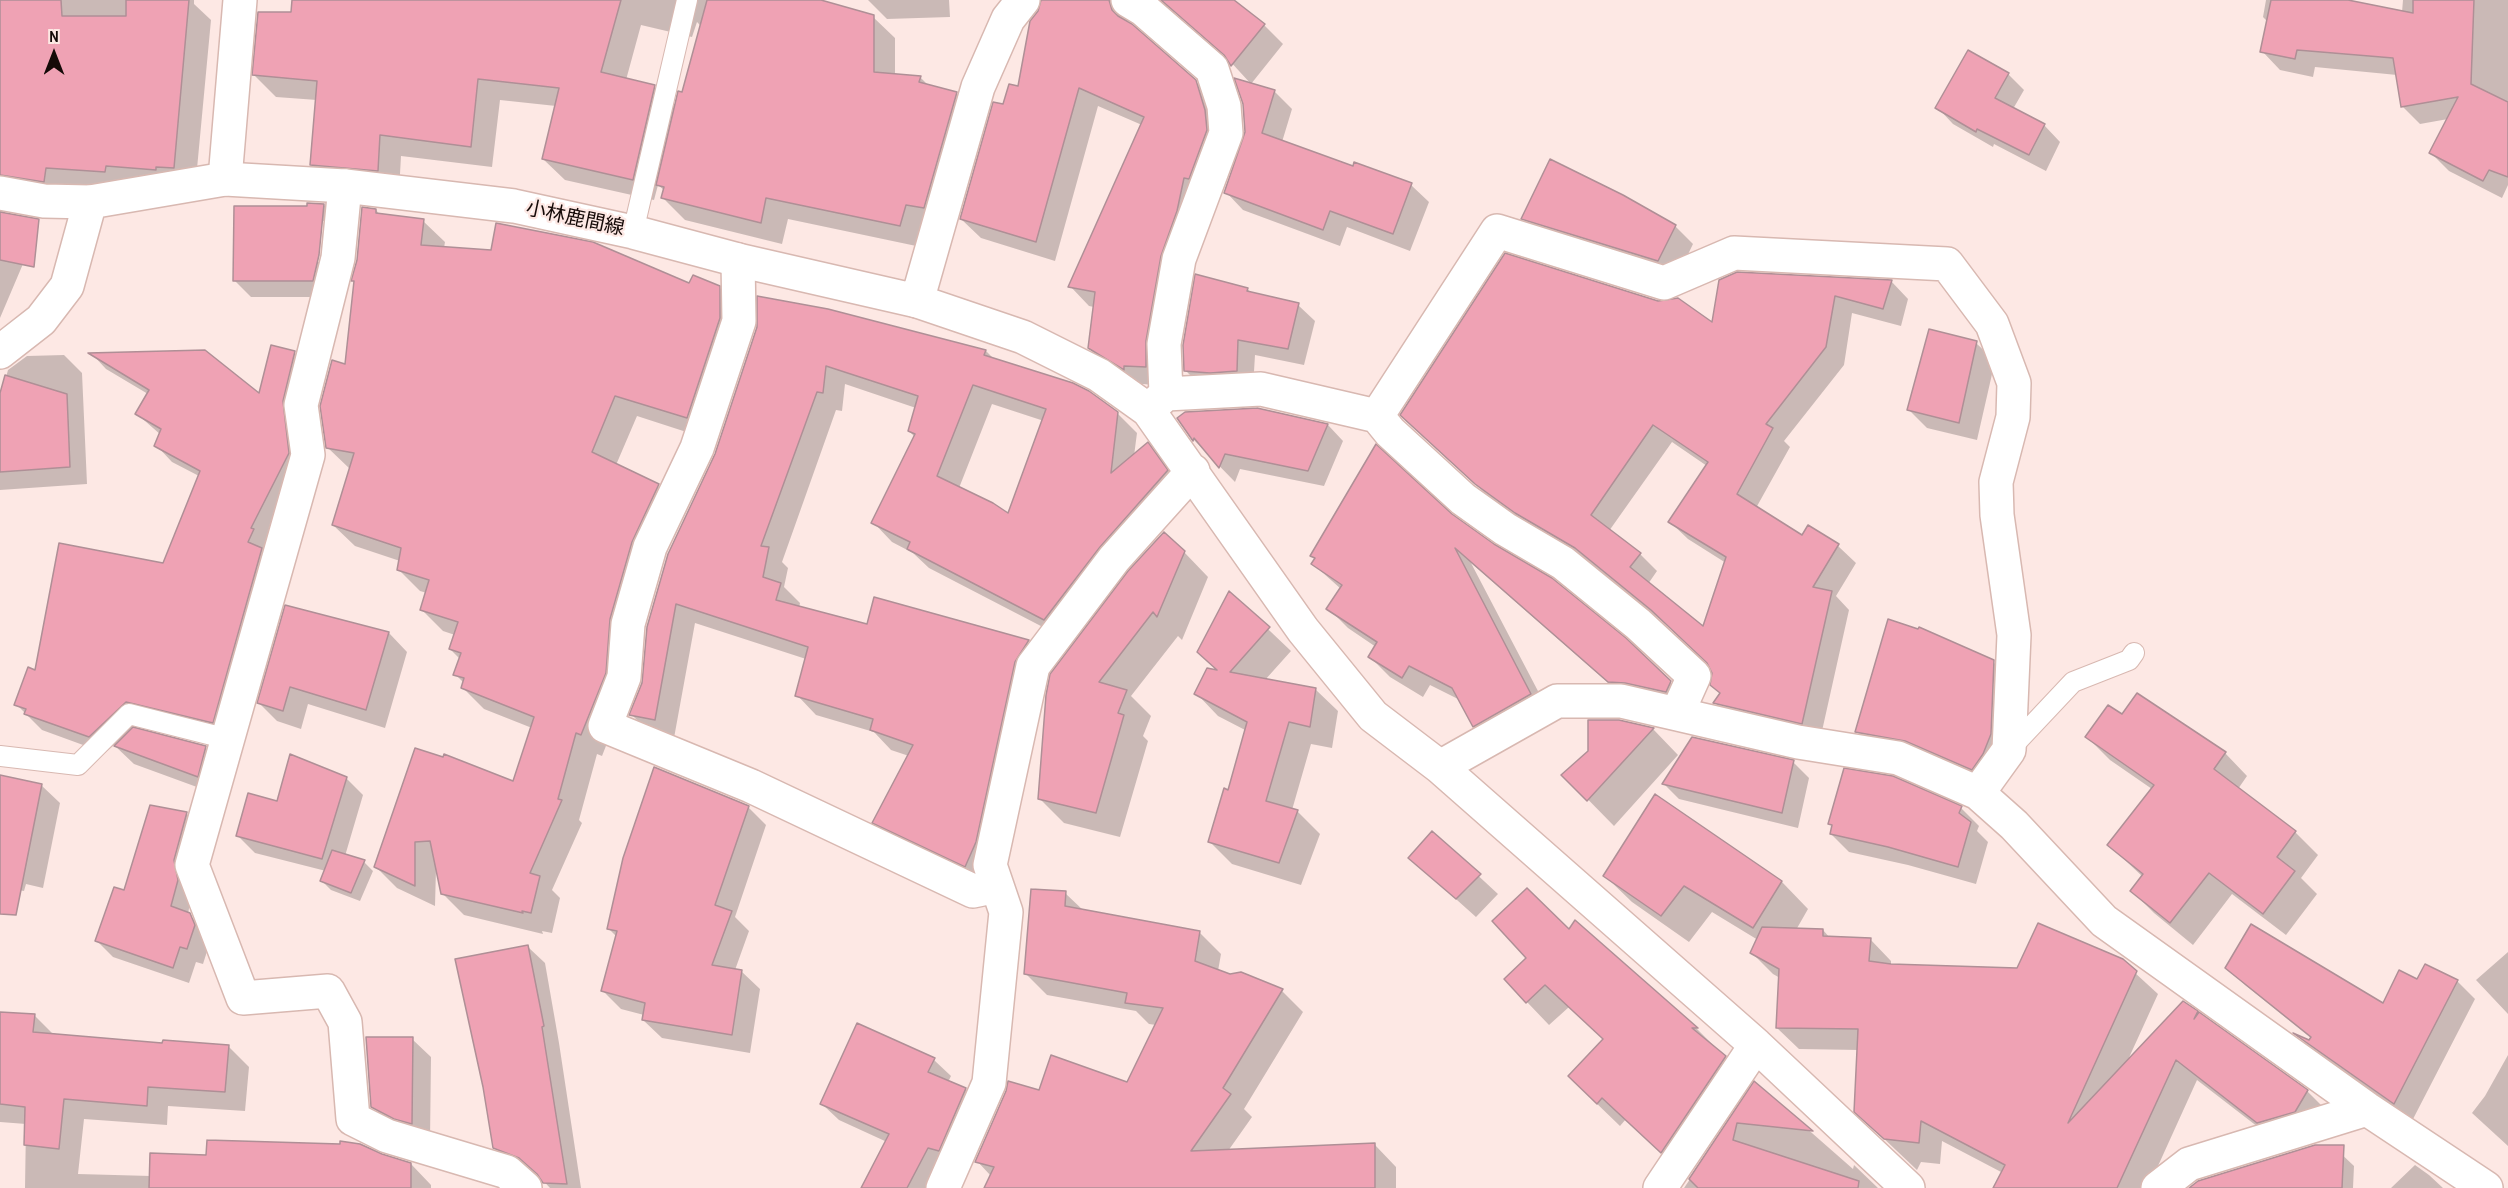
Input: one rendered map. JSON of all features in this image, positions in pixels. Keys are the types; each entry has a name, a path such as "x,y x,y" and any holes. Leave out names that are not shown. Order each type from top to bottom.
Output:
{"street":[{"path":"225,179 240,0"},
{"path":"917,301 978,87 1008,19 1023,0"},
{"path":"1128,0 1143,9 1212,69 1224,106 1226,133 1179,259 1164,344 1157,402 1261,389 1377,416 1390,432 1463,499 1505,530 1563,563 1638,624 1694,676 1677,714"},
{"name":"小林鹿間線","path":"0,193 44,201 90,202 225,179 345,186 514,206 633,232 738,260 917,301 1023,337 1157,402 1193,471 1303,630 1373,716 1440,767 1756,1045 1908,1188"},
{"path":"345,186 338,258 301,405 308,454 192,865 243,998 328,992 345,1022 353,1119 387,1136 507,1172 525,1188"},
{"path":"0,352 41,320 67,286 90,202"},
{"path":"1377,416 1497,231 1664,284 1734,253 1947,264 1992,324 2014,383 2013,417 1996,482 1997,515 2014,635 2009,750 1978,793"},
{"path":"738,260 739,321 697,448 650,547 628,624 624,677 605,726 751,786 973,891 997,886"},
{"path":"944,1188 989,1083 1006,912 990,865 1033,666 1114,560 1193,471"},
{"path":"1440,767 1557,701 1621,701 1798,742 1898,758 1978,793 2014,825 2104,921 2367,1109 2486,1188"},
{"path":"1660,1188 1756,1045"},
{"path":"2158,1188 2189,1164 2367,1109"}],"lane":[{"path":"633,232 687,0"},
{"path":"2009,750 2073,682 2129,660 2134,654"},
{"path":"0,756 78,765 129,714 228,739"}],"building":[{"path":"0,0 61,0 62,16 126,16 126,0 189,0 174,168 156,167 156,170 106,166 105,172 46,168 44,182 0,175"},
{"path":"292,0 621,0 601,72 655,85 633,180 542,159 559,88 478,79 471,147 380,135 378,171 310,165 317,81 252,75 258,12 291,12"},
{"path":"707,0 821,0 874,15 874,72 921,76 919,82 957,92 924,208 906,205 900,226 766,198 761,223 661,198 664,187 656,185 678,91 682,92"},
{"path":"1041,0 1109,0 1112,10 1118,16 1132,24 1196,80 1205,110 1207,130 1189,179 1184,178 1177,211 1161,256 1146,341 1146,367 1124,366 1124,370 1088,348 1095,292 1068,287 1144,117 1079,88 1036,242 960,219 993,102 1003,104 1009,84 1018,86 1030,21 1038,11"},
{"path":"1161,0 1234,0 1265,24 1231,66 1224,55"},
{"path":"2271,0 2348,0 2413,13 2413,0 2474,0 2471,84 2508,102 2508,177 2489,170 2483,181 2429,153 2458,97 2401,107 2393,58 2297,50 2295,59 2260,52"},
{"path":"1968,50 2009,73 1995,98 2045,124 2029,155 1977,129 1976,132 1935,108"},
{"path":"1234,78 1275,90 1262,133 1353,166 1354,162 1412,183 1393,234 1330,211 1323,230 1224,193 1245,132 1243,104"},
{"path":"1550,159 1623,195 1676,225 1658,261 1521,219"},
{"path":"307,203 324,204 319,255 313,281 233,281 234,206 307,206"},
{"path":"362,207 376,209 376,213 424,219 421,245 491,250 496,223 593,242 689,283 693,275 720,286 720,318 687,418 615,396 592,452 659,484 632,542 610,619 606,673 581,735 576,733 558,799 562,800 530,873 540,876 531,913 441,894 430,841 415,842 415,886 374,867 415,748 443,757 444,754 513,781 534,717 461,688 464,678 453,675 461,653 449,649 458,622 420,610 429,580 397,570 401,548 332,525 354,453 326,448 320,406 332,360 345,364 354,281 351,281 357,260"},
{"path":"0,212 39,219 34,267 0,260"},
{"path":"1505,253 1658,301 1678,298 1712,322 1719,280 1737,272 1892,280 1883,309 1835,296 1826,347 1766,424 1773,428 1737,494 1802,535 1808,525 1839,544 1813,587 1832,591 1802,724 1713,703 1720,693 1710,685 1712,673 1707,663 1651,610 1575,548 1515,513 1475,484 1400,415","holes":["1653,425 1708,462 1668,522 1726,557 1703,626 1630,567 1641,553 1591,515"]},
{"path":"1195,274 1248,288 1247,291 1299,303 1288,349 1238,340 1237,371 1210,373 1184,371 1183,345"},
{"path":"757,296 828,309 986,350 984,355 1073,383 1089,391 1118,412 1111,473 1148,442 1168,470 1100,547 1044,620 907,549 910,542 871,523 915,434 908,431 918,396 826,366 823,393 817,392 761,546 769,547 763,577 781,583 776,600 867,624 874,597 1029,640 1015,662 976,842 965,867 872,823 913,745 870,730 873,719 795,696 808,647 676,604 655,720 629,715 642,683 647,627 668,554 715,454 757,327","holes":["973,385 1046,409 1008,513 993,503 937,476"]},
{"path":"1929,329 1977,341 1959,423 1907,410"},
{"path":"271,345 295,351 283,401 289,453 251,528 254,529 248,542 262,548 213,723 126,702 89,737 24,714 26,709 14,705 28,667 35,670 59,543 163,563 200,471 154,446 161,429 135,414 149,390 88,353 205,350 259,393"},
{"path":"5,375 67,394 70,467 0,472 0,393"},
{"path":"1257,408 1328,424 1308,471 1225,454 1219,468 1194,438 1193,441 1177,418 1185,412"},
{"path":"1376,444 1452,514 1494,544 1552,578 1626,638 1671,681 1666,692 1625,683 1608,682 1455,548 1531,694 1473,727 1452,688 1409,666 1402,678 1368,657 1377,642 1326,609 1342,585 1311,564 1315,558 1310,556"},
{"path":"1164,532 1185,551 1157,617 1153,612 1099,682 1127,690 1118,713 1124,715 1096,813 1038,799 1046,695 1050,674 1128,571"},
{"path":"1229,591 1270,627 1230,672 1316,688 1310,727 1289,722 1266,801 1298,810 1279,863 1208,842 1224,788 1228,790 1247,722 1194,694 1207,668 1217,670 1197,652"},
{"path":"285,605 389,632 366,710 290,687 283,711 257,703"},
{"path":"1888,619 1918,629 1919,627 1994,660 1991,734 1983,754 1972,770 1905,741 1855,732"},
{"path":"2137,693 2226,752 2214,769 2296,831 2277,857 2295,871 2263,914 2209,873 2170,923 2130,891 2143,874 2107,845 2154,785 2085,737 2108,705 2122,714"},
{"path":"1588,720 1619,720 1654,728 1587,801 1561,775 1588,751"},
{"path":"133,727 206,746 198,777 114,746"},
{"path":"1692,737 1794,760 1782,813 1662,784"},
{"path":"290,754 347,777 322,859 236,836 248,793 277,801"},
{"path":"654,767 749,806 715,905 732,911 712,965 742,970 732,1035 642,1020 645,1003 601,991 617,931 607,929 623,858"},
{"path":"1844,768 1893,776 1962,806 1959,813 1971,822 1958,867 1888,847 1830,834 1832,825 1828,824"},
{"path":"0,775 42,784 16,915 0,914"},
{"path":"1655,794 1782,881 1753,928 1684,886 1661,916 1603,876"},
{"path":"150,805 187,812 174,860 178,880 171,906 190,913 195,925 187,949 180,947 173,968 95,941 114,887 124,890"},
{"path":"1432,831 1481,874 1456,899 1408,858"},
{"path":"332,850 365,860 351,893 320,881"},
{"path":"1527,888 1569,929 1575,920 1698,1028 1692,1028 1726,1056 1661,1153 1602,1098 1597,1104 1568,1076 1603,1039 1545,985 1526,1003 1504,979 1526,958 1492,921"},
{"path":"1031,889 1066,891 1065,906 1200,931 1195,961 1230,974 1241,972 1283,989 1223,1088 1231,1094 1191,1151 1375,1143 1375,1188 984,1188 994,1167 975,1162 1006,1091 1008,1081 1039,1090 1051,1055 1127,1082 1163,1008 1125,1003 1127,993 1024,974"},
{"path":"2038,923 2123,959 2137,971 2068,1123 2183,1001 2198,1011 2194,1019 2199,1012 2308,1090 2295,1112 2257,1123 2176,1060 2117,1188 1993,1188 2005,1165 1921,1121 1919,1143 1884,1139 1854,1112 1858,1029 1776,1028 1779,969 1750,953 1762,927 1823,929 1823,936 1871,938 1869,961 1891,964 2017,968"},
{"path":"2251,924 2383,1003 2399,970 2417,979 2425,964 2458,980 2394,1104 2293,1033 2309,1040 2311,1037 2225,968"},
{"path":"528,945 544,1026 542,1027 567,1184 543,1183 537,1174 519,1158 493,1148 483,1087 455,959"},
{"path":"0,1012 35,1014 33,1032 162,1043 163,1040 229,1045 225,1092 148,1087 147,1106 64,1099 59,1149 24,1145 25,1107 0,1104"},
{"path":"857,1023 935,1058 928,1072 966,1088 939,1151 928,1148 907,1188 861,1188 889,1134 820,1104"},
{"path":"366,1037 413,1037 412,1124 394,1119 371,1107"},
{"path":"1754,1081 1813,1131 1737,1123 1733,1140 1859,1181 1858,1188 1698,1188 1689,1179"},
{"path":"207,1140 340,1144 340,1141 360,1144 411,1163 411,1188 149,1188 150,1153 206,1155"},
{"path":"2315,1145 2344,1145 2342,1188 2189,1188 2198,1181"}]}
